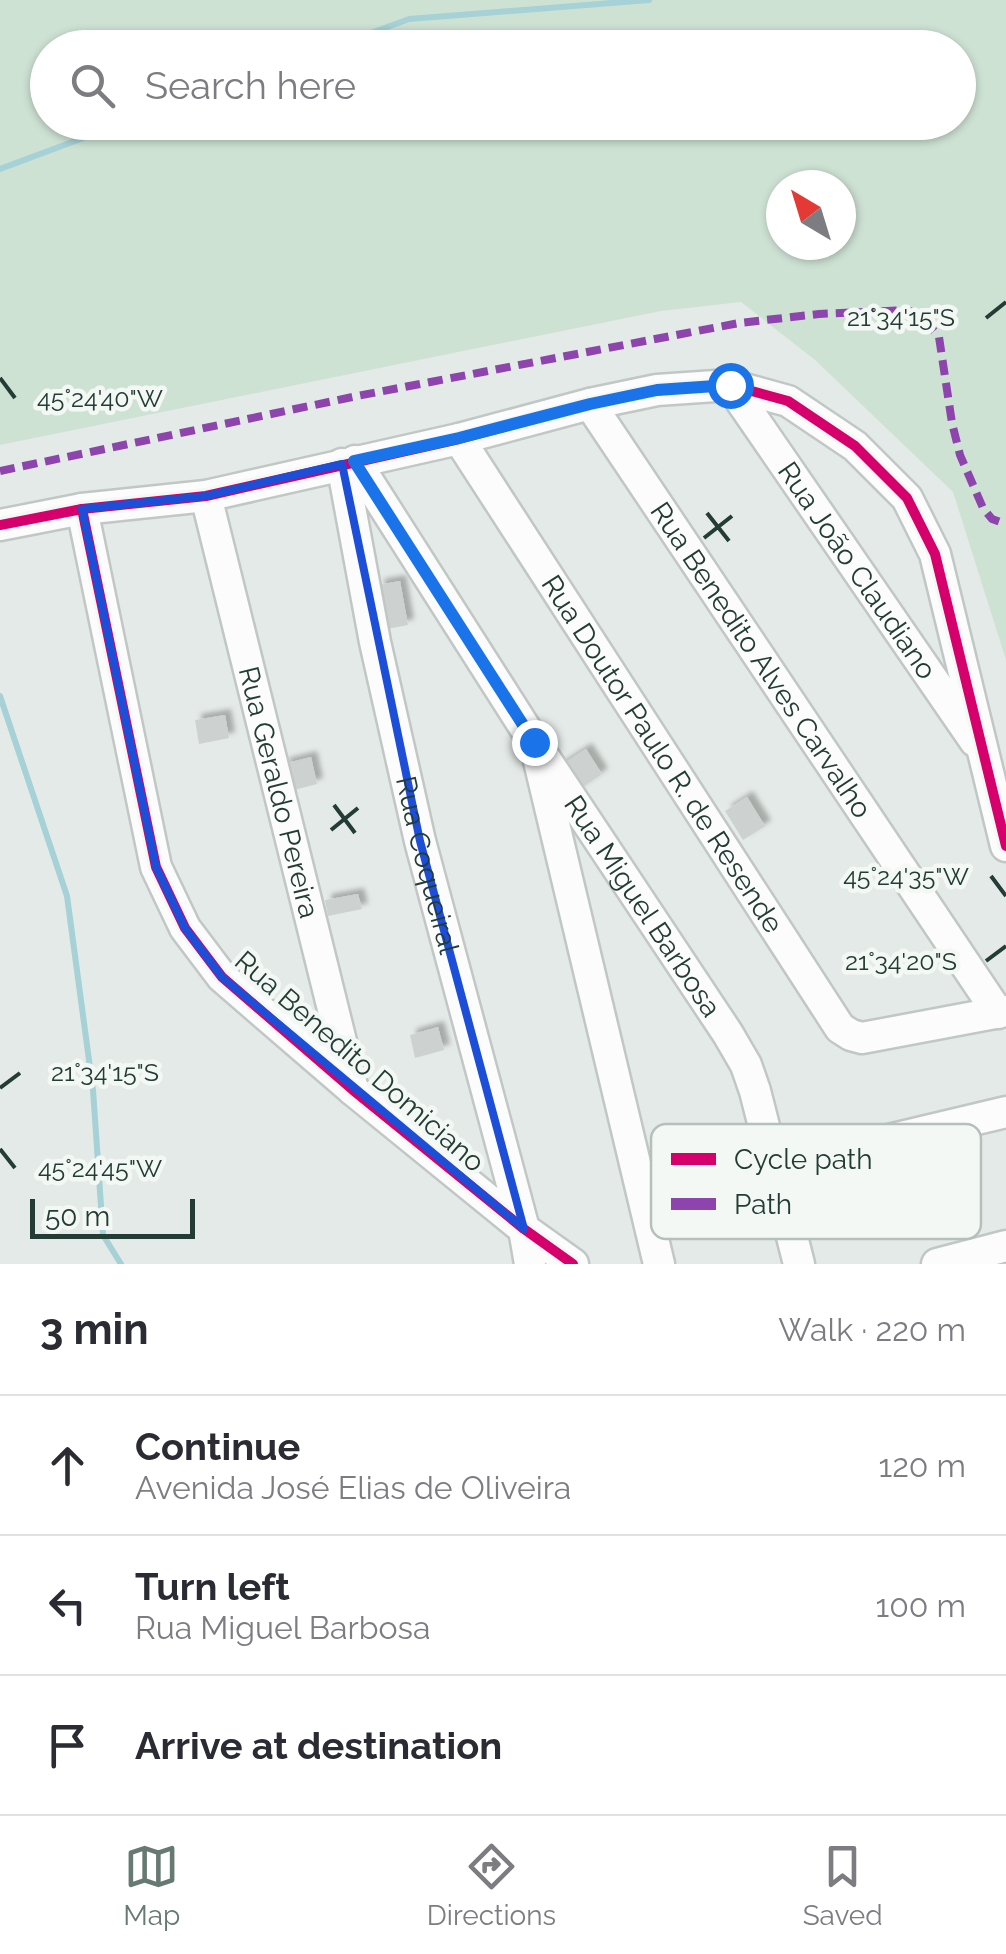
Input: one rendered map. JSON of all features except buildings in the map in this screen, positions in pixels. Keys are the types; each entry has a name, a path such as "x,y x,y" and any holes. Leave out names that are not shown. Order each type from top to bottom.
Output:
{"street":[{"path":"0,525 82,509 206,496 657,390 730,385 788,400 855,446 907,498 935,554 1006,846"},
{"name":"Rua João Claudiano","path":"730,385 985,756"},
{"name":"Rua Benedito Alves Carvalho","path":"590,404 1002,1012"},
{"name":"Rua Doutor Paulo R. de Resende","path":"459,438 840,1028 850,1036 862,1038 1002,1012"},
{"name":"Rua Miguel Barbosa","path":"348,462 728,1034 746,1065 764,1124"},
{"name":"Rua Coqueiral","path":"348,462 374,642 420,840 530,1264"},
{"name":"Rua Geraldo Pereira","path":"206,496 353,1090"},
{"name":"Rua Benedito Domiciano","path":"82,509 156,867 185,928 222,977 353,1090 572,1264"},
{"path":"534,742 651,1231"},
{"path":"956,1124 1006,1112"},
{"path":"653,1239 659,1264"},
{"name":"Rua Miguel Barbosa","path":"792,1239 798,1264"},
{"path":"937,1264 1006,1246"}],"highlighted area":[{"path":"342,464 420,841 524,1229 222,977 185,928 156,867 82,509 206,496"}],"green space":[{"path":"0,0 1006,0 1006,660 953,492 815,360 741,302 661,311 0,445"}],"waterway":[{"path":"379,30 409,19 649,0"},
{"path":"0,169 78,140"},
{"path":"0,696 67,896 93,1090 103,1235 121,1264"}],"marked path":[{"path":"0,471 357,396 739,323 907,310 921,315 939,337 960,455 983,508 992,519 1006,524"}],"cycle path":[{"path":"0,525 82,509 206,496 657,390 730,385 788,401 855,446 907,498 935,554 1006,846"},
{"path":"82,509 156,867 185,928 222,977 353,1090 573,1264"}],"route":[{"path":"534,742 354,461 657,390 730,385"}]}
